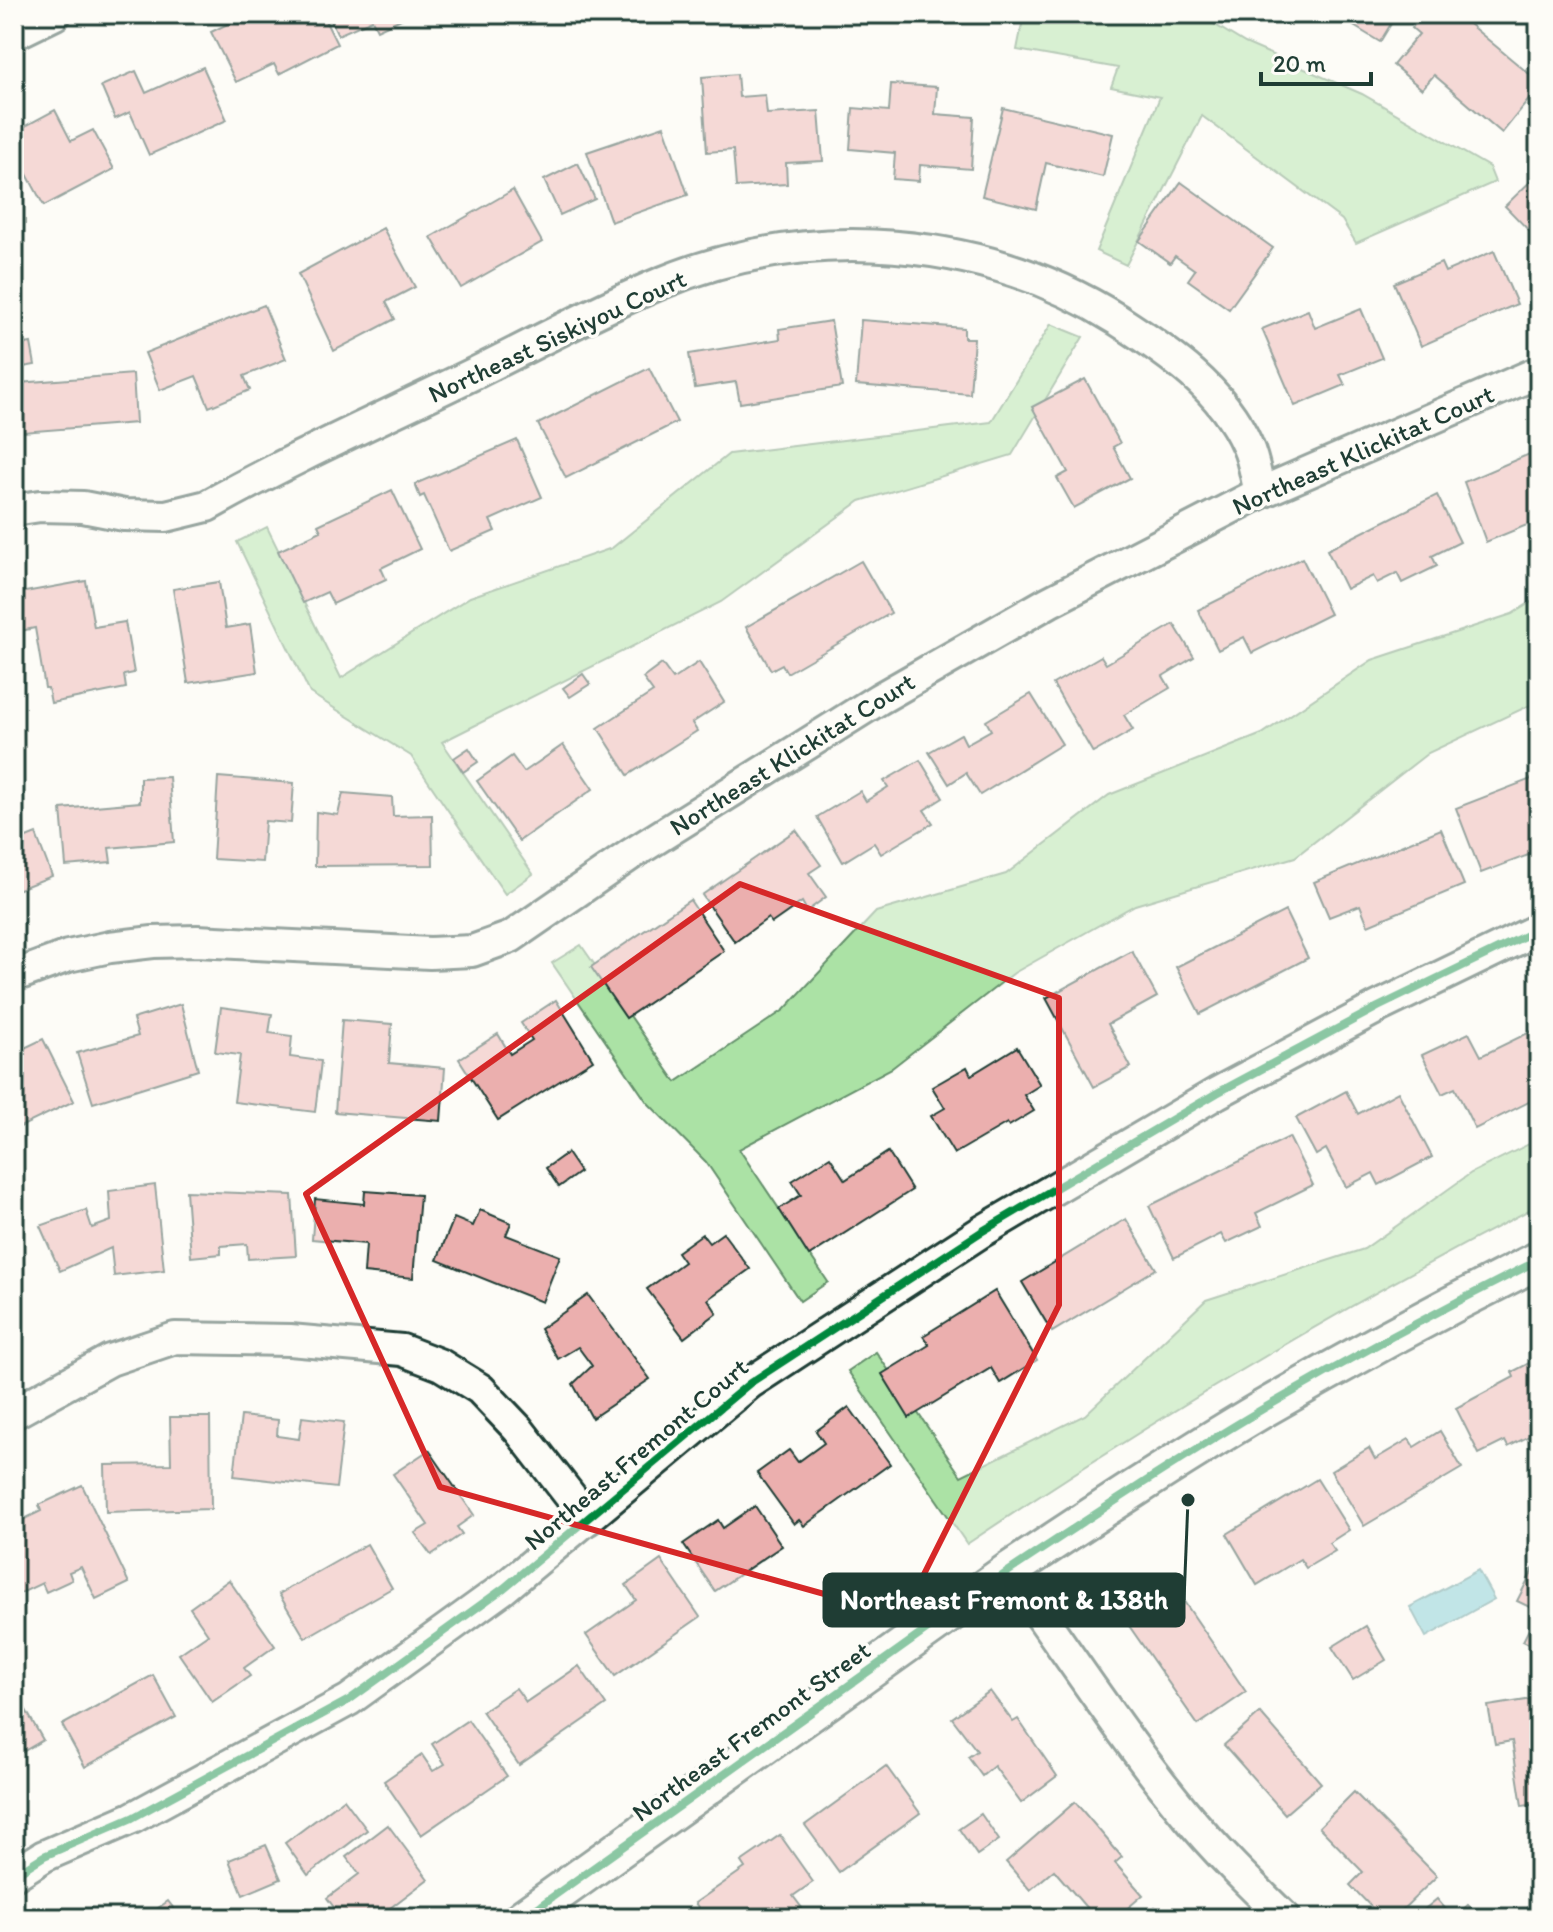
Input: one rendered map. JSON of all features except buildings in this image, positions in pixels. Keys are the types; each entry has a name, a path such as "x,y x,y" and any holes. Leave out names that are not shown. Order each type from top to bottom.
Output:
{"street":[{"path":"14,34 55,14"},
{"name":"Northeast Siskiyou Court","path":"14,510 40,506 68,507 124,515 166,516 207,506 661,283 744,257 831,244 919,248 962,256 1005,267 1086,300 1160,347 1195,375 1227,409 1248,447 1260,493"},
{"name":"Northeast Klickitat Court","path":"14,976 68,956 153,942 197,941 430,953 472,951 511,937 630,855 879,699 1049,602 1260,493 1539,372"},
{"name":"Northeast Fremont Court","path":"14,1875 44,1856 132,1818 349,1700 504,1588 750,1383 981,1232 1217,1093 1378,1007 1539,929"},
{"name":"Northeast Fremont Street","path":"523,1918 1009,1571 1260,1411 1408,1328 1539,1260"},
{"path":"14,1413 110,1360 175,1338 290,1340 402,1350 441,1365 480,1389 518,1429 588,1519"},
{"path":"1009,1571 1185,1813 1285,1918"}],"highlighted area":[{"path":"740,884 1059,998 1059,1305 903,1616 440,1487 306,1194"}],"green space":[{"path":"1024,14 1197,14 1245,43 1362,94 1489,167 1495,182 1356,243 1342,220 1202,116 1126,265 1096,251 1160,97 1111,87 1118,68 1017,50"},
{"path":"1051,324 1083,337 1012,455 860,501 721,602 442,742 533,874 505,894 411,756 310,693 237,542 267,527 341,678 470,597 612,548 729,454 991,422"},
{"path":"1539,597 1539,701 1428,753 1295,857 1135,905 1014,973 892,1068 739,1149 828,1282 800,1301 706,1162 647,1102 552,963 581,945 676,1082 784,1010 876,912 1006,874 1109,795 1262,734 1372,660 1512,614"},
{"path":"1539,1139 1539,1205 1248,1366 967,1544 848,1371 876,1352 961,1476 1085,1415 1206,1300 1364,1249 1471,1173"}],"water":[{"path":"1478,1570 1494,1599 1426,1637 1410,1607"}],"cycle path":[{"path":"14,1875 44,1856 132,1818 349,1700 504,1588 750,1383 981,1232 1217,1093 1378,1007 1539,929"},
{"path":"523,1918 1009,1571 1134,1489 1229,1429 1330,1371 1539,1260"}],"place":[{"name":"Northeast Fremont & 138th","path":"1188,1500"}]}
